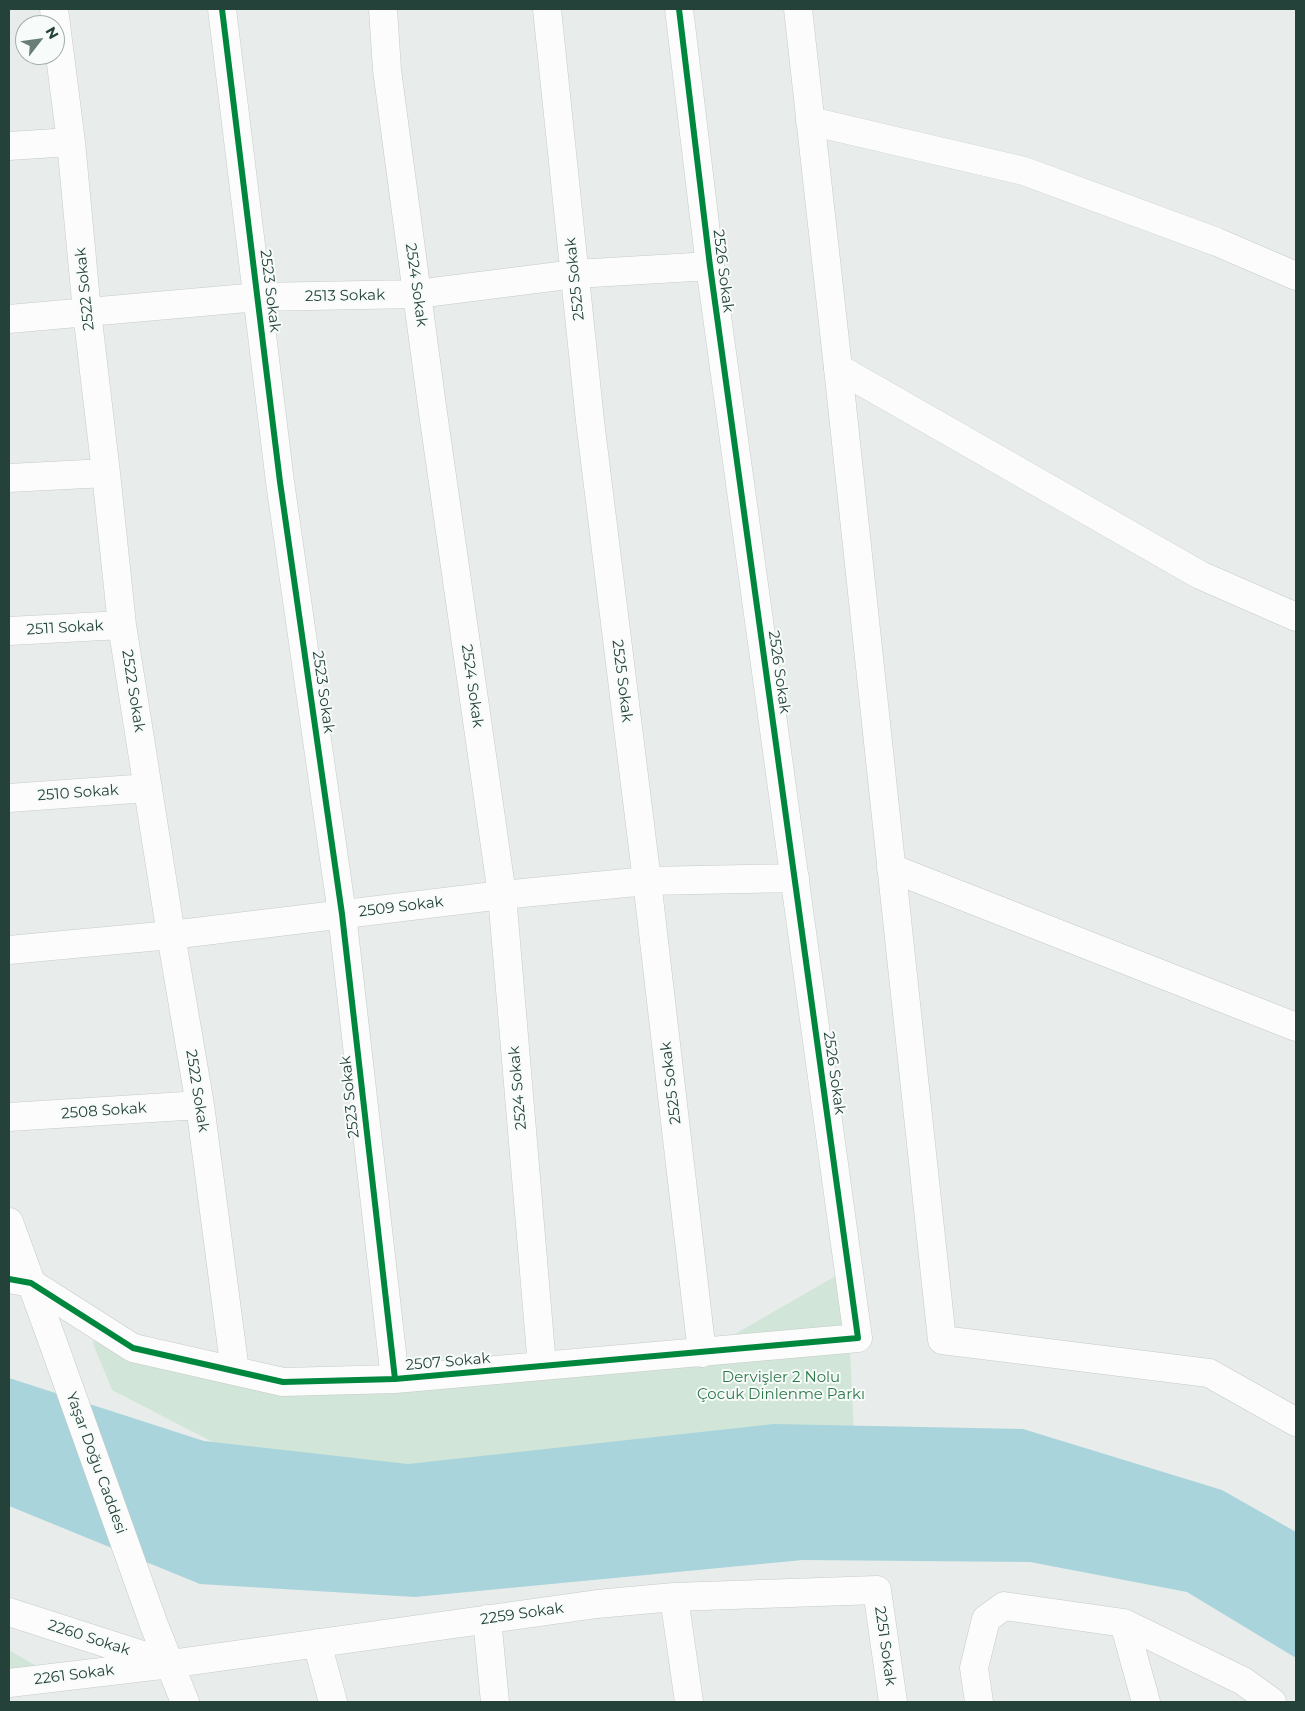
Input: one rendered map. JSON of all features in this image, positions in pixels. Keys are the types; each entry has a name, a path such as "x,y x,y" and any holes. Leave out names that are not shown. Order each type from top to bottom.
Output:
{"street":[{"name":"2522 Sokak","path":"54,9 71,142 87,312 122,625 200,1105 235,1371"},
{"name":"2523 Sokak","path":"222,9 280,482 342,914 395,1380"},
{"name":"2524 Sokak","path":"383,9 387,70 417,294 502,895 542,1366"},
{"name":"2525 Sokak","path":"547,9 590,421 647,881 702,1352"},
{"name":"2526 Sokak","path":"679,9 710,266 858,1338"},
{"path":"798,9 942,1340 1209,1373 1296,1422"},
{"path":"810,121 1024,171 1217,242 1296,276"},
{"path":"9,146 71,142"},
{"name":"2513 Sokak","path":"9,319 258,298 417,294 575,274 710,266"},
{"path":"838,368 1200,574 1296,617"},
{"path":"9,478 106,473"},
{"name":"2511 Sokak","path":"9,631 122,625"},
{"name":"2510 Sokak","path":"9,798 148,788"},
{"path":"891,868 1296,1027"},
{"name":"2509 Sokak","path":"9,950 171,935 502,895 647,881 794,878"},
{"name":"2508 Sokak","path":"9,1117 200,1105"},
{"name":"Yaşar Doğu Caddesi","path":"9,1222 20,1281 55,1348 154,1625 185,1702"},
{"name":"2507 Sokak","path":"20,1281 133,1348 283,1382 395,1380 858,1338"},
{"name":"2259 Sokak","path":"170,1664 597,1604 674,1597 877,1590"},
{"name":"2251 Sokak","path":"877,1590 893,1702"},
{"path":"674,1597 689,1702"},
{"path":"979,1702 974,1668 986,1618 1004,1606 1124,1623 1242,1681 1272,1702"},
{"name":"2260 Sokak","path":"9,1612 170,1664"},
{"path":"487,1619 495,1702"},
{"path":"1124,1623 1146,1702"},
{"path":"317,1643 333,1702"},
{"name":"2261 Sokak","path":"9,1683 170,1664"}],"green space":[{"name":"Dervişler 2 Nolu Çocuk Dinlenme Parkı","path":"846,1270 855,1450 502,1482 257,1465 112,1390 92,1341 265,1378 702,1353"},
{"path":"9,1650 55,1677 9,1673"}],"water":[{"path":"9,1378 204,1441 408,1464 774,1424 1023,1429 1222,1490 1296,1532 1296,1658 1187,1592 1030,1562 803,1560 415,1597 200,1584 9,1506"}],"cycle path":[{"path":"222,9 280,482 342,914 395,1379"},
{"path":"9,1279 31,1283 133,1348 283,1382 395,1379 858,1338 710,266 679,9"}]}
